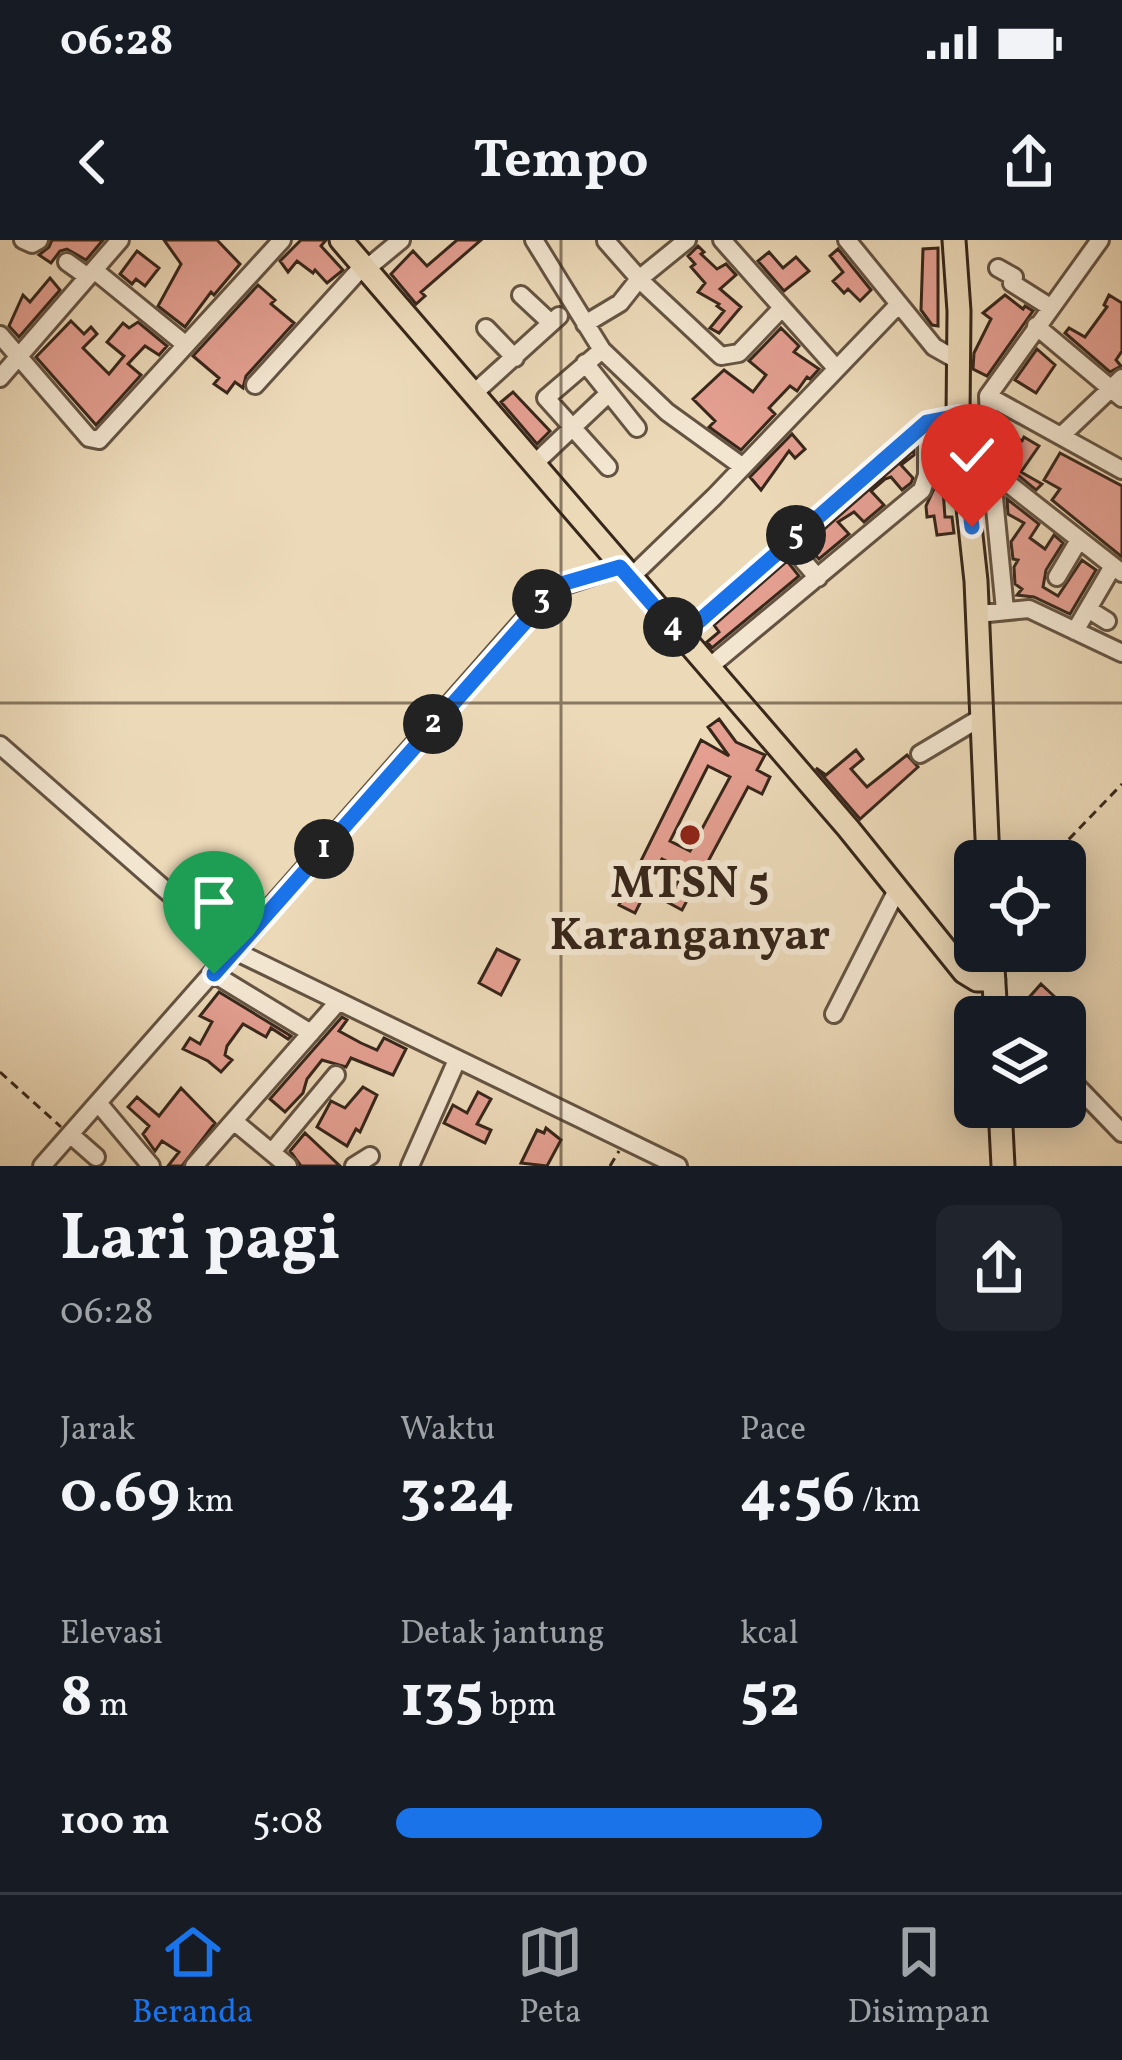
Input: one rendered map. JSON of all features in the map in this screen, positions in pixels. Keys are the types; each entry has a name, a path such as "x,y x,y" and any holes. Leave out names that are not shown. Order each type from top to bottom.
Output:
{"main road":[{"path":"341,240 970,977 994,980"},
{"path":"954,240 958,416 978,467 972,527 980,614 987,840"},
{"path":"993,972 997,996"},
{"path":"1001,1128 1003,1166"}],"street":[{"path":"23,240 32,244 39,240"},
{"path":"0,378 120,240"},
{"path":"0,335 95,440 102,439 282,240"},
{"path":"255,385 365,268 401,240"},
{"path":"534,240 602,350 667,412 743,467"},
{"path":"585,324 620,303 639,279 687,240"},
{"path":"722,240 836,368"},
{"path":"848,240 934,347 957,360"},
{"path":"1005,610 978,467 988,396 1100,240"},
{"path":"606,241 721,356 739,353 782,308"},
{"path":"67,262 91,274 186,345"},
{"path":"998,268 1014,277 1012,284 1050,307"},
{"path":"473,394 555,320 521,295"},
{"path":"42,1166 550,590 625,572 743,467 899,304"},
{"path":"1036,326 1119,389 1061,436"},
{"path":"486,328 515,358"},
{"path":"602,350 546,397 608,466"},
{"path":"585,363 638,428"},
{"path":"532,465 608,394"},
{"path":"988,396 1122,470"},
{"path":"681,637 927,422 958,416"},
{"path":"708,668 922,490 927,478 927,422"},
{"path":"978,467 1118,567 1075,631"},
{"path":"1057,577 1079,540"},
{"path":"787,542 818,578"},
{"path":"980,614 1026,608 1122,653"},
{"path":"1088,610 1108,621"},
{"path":"920,754 982,717"},
{"path":"0,745 235,951 678,1166"},
{"path":"834,1014 898,888"},
{"path":"214,974 310,1033"},
{"path":"194,1166 338,1002"},
{"path":"410,1166 457,1060"},
{"path":"272,1152 336,1075"},
{"path":"1086,1096 1122,1133"},
{"path":"99,1104 151,1166"},
{"path":"236,1122 288,1166"},
{"path":"70,1135 96,1157"}],"path":[{"path":"1068,840 1122,784"},
{"path":"0,1072 70,1135"}],"building":[{"path":"52,240 103,240 86,260 67,249 51,263 39,255"},
{"path":"164,240 217,240 240,264 185,327 158,306 181,264"},
{"path":"301,240 326,240 321,246 343,270 327,283 297,261 288,272 280,261"},
{"path":"457,240 481,240 421,292 425,296 416,304 391,274 413,251 427,266"},
{"path":"698,246 717,269 726,264 736,275 720,289 741,307 719,333 710,328 724,311 698,292 705,283 688,256"},
{"path":"938,248 938,326 921,310 923,249"},
{"path":"838,249 871,290 860,301 833,281 843,272 830,256"},
{"path":"137,251 159,268 145,286 136,279 132,284 120,274"},
{"path":"769,252 783,268 796,257 809,271 784,291 758,261"},
{"path":"50,278 60,290 19,337 9,326 23,295 30,302"},
{"path":"258,285 275,300 271,304 294,323 246,376 243,388 235,382 227,393 214,384 219,378 193,356"},
{"path":"1005,295 1033,311 987,376 973,369 974,353 991,319 983,313"},
{"path":"1109,295 1122,303 1122,351 1116,360 1121,366 1110,372 1065,333 1069,328 1085,337 1107,307"},
{"path":"71,321 84,334 91,327 97,334 83,348 109,374 124,356 107,342 123,323 129,328 138,322 167,346 159,355 145,346 128,364 141,375 96,425 36,357"},
{"path":"781,328 799,346 794,352 819,369 797,391 790,386 769,408 775,414 741,450 709,427 715,421 693,399 724,370 753,392 766,375 749,361"},
{"path":"1037,349 1055,365 1036,393 1015,380"},
{"path":"513,392 550,431 537,444 501,402"},
{"path":"1002,429 1039,446 1021,472 1042,484 1036,490 1006,465 1010,459 1003,455"},
{"path":"945,432 941,462 945,517 952,517 954,533 937,535 934,516 927,517 926,506 939,478 940,433"},
{"path":"792,434 805,449 795,458 789,451 761,490 750,477"},
{"path":"914,450 901,465 913,478 911,483 902,490 891,477 885,479 871,491 884,505 864,522 854,512 838,522 849,534 819,559 806,545"},
{"path":"1060,453 1122,486 1122,557 1052,500 1060,489 1044,480"},
{"path":"1007,499 1039,524 1030,538 1045,549 1054,535 1063,543 1046,570 1043,587 1058,596 1082,560 1096,570 1070,614 1034,597 1017,595 1022,589 1015,584 1018,560 1013,559 1011,542 1024,523 1008,514"},
{"path":"787,561 799,576 712,648 707,642 719,632 714,625"},
{"path":"719,719 736,742 765,755 757,770 770,777 762,794 748,787 682,910 667,902 684,870 662,859 635,913 619,905 701,740 729,756 708,727","holes":["708,766 730,777 690,851 670,841"]},
{"path":"856,750 863,759 851,769 867,787 907,755 918,767 860,819 816,768 826,775"},
{"path":"497,949 519,960 501,995 479,983"},
{"path":"1041,984 1054,996 1030,996"},
{"path":"219,992 291,1036 288,1039 271,1028 266,1037 243,1024 227,1046 225,1055 232,1060 221,1072 183,1049 190,1038 200,1044 212,1022 200,1016"},
{"path":"342,1017 347,1020 339,1031 361,1043 377,1050 384,1038 406,1049 393,1075 351,1058 346,1067 322,1060 303,1093 285,1112 270,1099"},
{"path":"363,1087 377,1095 360,1132 356,1129 347,1146 317,1127 331,1101 345,1108"},
{"path":"181,1088 215,1123 182,1166 168,1166 179,1152 162,1141 155,1151 143,1134 149,1126 128,1107 137,1097 159,1116"},
{"path":"478,1092 491,1099 477,1124 491,1130 485,1143 444,1123 453,1105 467,1113"},
{"path":"546,1128 561,1140 547,1166 521,1163 537,1130 544,1133"},
{"path":"305,1133 340,1166 301,1166 290,1151"}],"place":[{"name":"MTSN 5 Karanganyar","path":"690,835"}],"route":[{"path":"214,974 558,585 620,567 681,637 927,422 958,416 972,527"}]}
